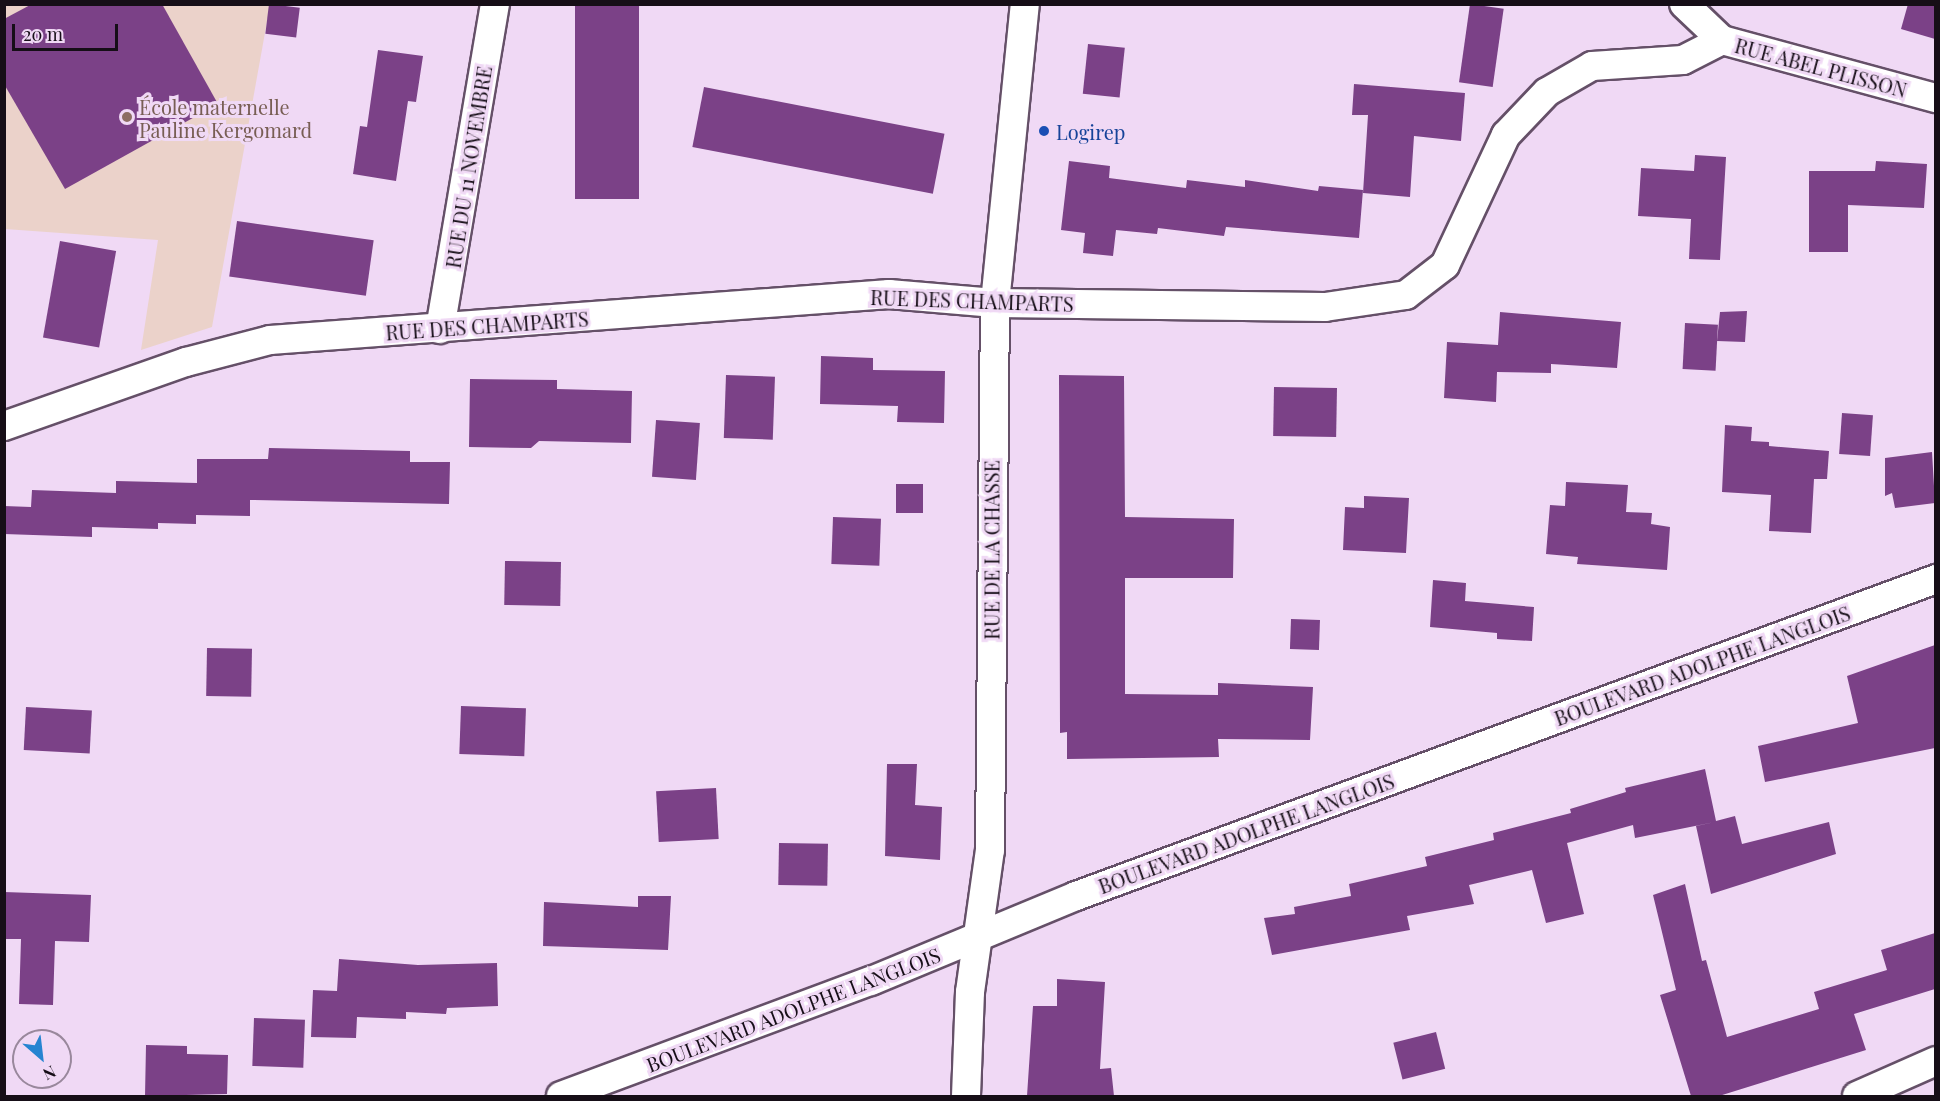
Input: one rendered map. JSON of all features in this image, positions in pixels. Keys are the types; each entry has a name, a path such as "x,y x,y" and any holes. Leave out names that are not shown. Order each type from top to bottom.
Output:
{"street":[{"name":"RUE DU 11 NOVEMBRE","path":"440,329 495,4"},
{"name":"RUE DE LA CHASSE","path":"966,1096 970,992 990,850 995,303 1025,4"},
{"name":"RUE ABEL PLISSON","path":"1684,4 1722,40 1935,98"},
{"name":"RUE DES CHAMPARTS","path":"4,426 186,362 270,340 889,294 995,303 1325,307 1406,295 1445,265 1506,135 1546,92 1592,66 1683,60 1722,40"},
{"name":"BOULEVARD ADOLPHE LANGLOIS","path":"561,1096 872,981 1088,892 1935,579"},
{"path":"1857,1096 1935,1061"}],"shaded area":[{"name":"École maternelle Pauline Kergomard","path":"4,5 270,5 212,327 141,350 158,240 5,229"}],"building":[{"path":"32,4 162,4 218,104 65,189 4,84 4,19"},
{"path":"269,4 300,8 296,38 265,34"},
{"path":"575,4 639,4 639,199 575,199"},
{"path":"1470,4 1504,9 1493,87 1459,82"},
{"path":"1908,4 1935,4 1935,39 1901,29"},
{"path":"1088,44 1125,48 1120,98 1083,94"},
{"path":"378,50 423,56 416,102 408,101 396,181 353,174 360,126 367,127"},
{"path":"1354,84 1465,93 1461,141 1414,136 1410,197 1363,193 1368,115 1352,115"},
{"path":"704,87 944,134 933,194 692,147"},
{"path":"1695,155 1726,157 1720,260 1689,259 1691,219 1638,216 1641,168 1694,171"},
{"path":"1069,161 1110,166 1109,178 1186,188 1187,180 1245,187 1245,180 1318,191 1319,186 1363,190 1359,238 1226,227 1224,236 1158,228 1157,234 1116,230 1113,256 1083,253 1085,233 1061,230"},
{"path":"1876,161 1927,164 1924,208 1848,205 1848,252 1809,252 1809,171 1875,171"},
{"path":"237,221 374,240 366,296 229,276"},
{"path":"60,241 116,251 99,347 43,338"},
{"path":"1747,311 1745,342 1717,341 1720,312"},
{"path":"1500,312 1621,322 1617,368 1551,364 1551,373 1497,372 1496,402 1444,398 1447,342 1498,345"},
{"path":"1685,323 1718,325 1716,371 1683,369"},
{"path":"821,356 873,358 873,370 945,371 944,423 897,422 898,406 820,404"},
{"path":"726,375 775,377 773,440 724,438"},
{"path":"1059,375 1124,376 1125,517 1234,519 1233,578 1125,578 1125,694 1218,695 1218,683 1313,687 1310,740 1218,739 1219,757 1067,759 1067,732 1060,733"},
{"path":"470,379 557,380 557,389 632,391 631,443 539,441 531,448 469,447"},
{"path":"1274,387 1337,388 1336,437 1273,436"},
{"path":"1842,413 1873,415 1870,456 1839,454"},
{"path":"656,420 700,423 696,480 652,477"},
{"path":"1725,425 1752,427 1751,441 1769,442 1769,446 1829,451 1827,479 1814,479 1811,533 1769,531 1771,495 1722,492"},
{"path":"269,448 410,451 410,462 450,462 449,504 250,500 250,516 196,515 196,524 158,523 158,529 92,527 92,537 4,534 4,506 31,507 32,490 116,493 116,481 197,483 197,459 268,459"},
{"path":"1932,452 1935,503 1895,508 1892,493 1885,496 1885,458"},
{"path":"1566,482 1628,485 1626,512 1652,513 1651,524 1670,527 1667,570 1577,564 1578,557 1546,554 1550,505 1565,506"},
{"path":"896,484 923,484 923,513 896,513"},
{"path":"1364,496 1409,498 1406,553 1343,550 1345,507 1364,508"},
{"path":"833,517 881,519 879,566 831,564"},
{"path":"505,561 561,562 560,606 504,605"},
{"path":"1433,580 1466,583 1465,601 1534,607 1532,641 1497,639 1497,633 1430,627"},
{"path":"1291,619 1320,620 1319,650 1290,649"},
{"path":"1935,645 1935,748 1765,782 1758,746 1858,723 1847,676"},
{"path":"207,648 252,649 251,697 206,696"},
{"path":"461,706 526,708 524,756 459,754"},
{"path":"26,707 92,710 90,753 24,750"},
{"path":"887,764 917,764 915,805 942,807 940,860 885,856"},
{"path":"1705,769 1716,821 1735,816 1742,844 1829,822 1836,854 1711,894 1696,826 1715,822 1635,838 1633,825 1567,843 1584,914 1546,923 1532,870 1469,885 1474,904 1407,916 1410,930 1272,955 1264,918 1295,914 1294,907 1351,896 1349,884 1427,866 1425,857 1494,840 1493,833 1571,813 1570,809 1626,792 1625,788"},
{"path":"716,788 719,839 659,842 656,791"},
{"path":"779,843 828,844 827,886 778,885"},
{"path":"1685,884 1702,961 1706,960 1727,1037 1819,1009 1814,992 1887,970 1881,950 1935,933 1935,989 1854,1014 1866,1050 1719,1096 1691,1096 1660,995 1676,990 1653,895"},
{"path":"4,892 91,895 89,942 55,941 53,1005 19,1004 21,939 4,939"},
{"path":"638,896 671,896 668,950 543,946 544,902 638,907"},
{"path":"339,959 418,965 497,963 498,1006 447,1008 446,1014 406,1012 406,1019 357,1017 356,1038 311,1037 313,990 337,991"},
{"path":"1057,979 1105,982 1100,1069 1111,1068 1114,1096 1027,1096 1033,1006 1057,1006"},
{"path":"254,1018 305,1020 303,1068 252,1066"},
{"path":"1436,1032 1445,1069 1403,1080 1393,1043"},
{"path":"146,1045 187,1046 187,1054 228,1055 227,1094 145,1096"}],"place":[{"name":"École maternelle Pauline Kergomard","path":"127,117"},
{"name":"Logirep","path":"1044,131"}]}
